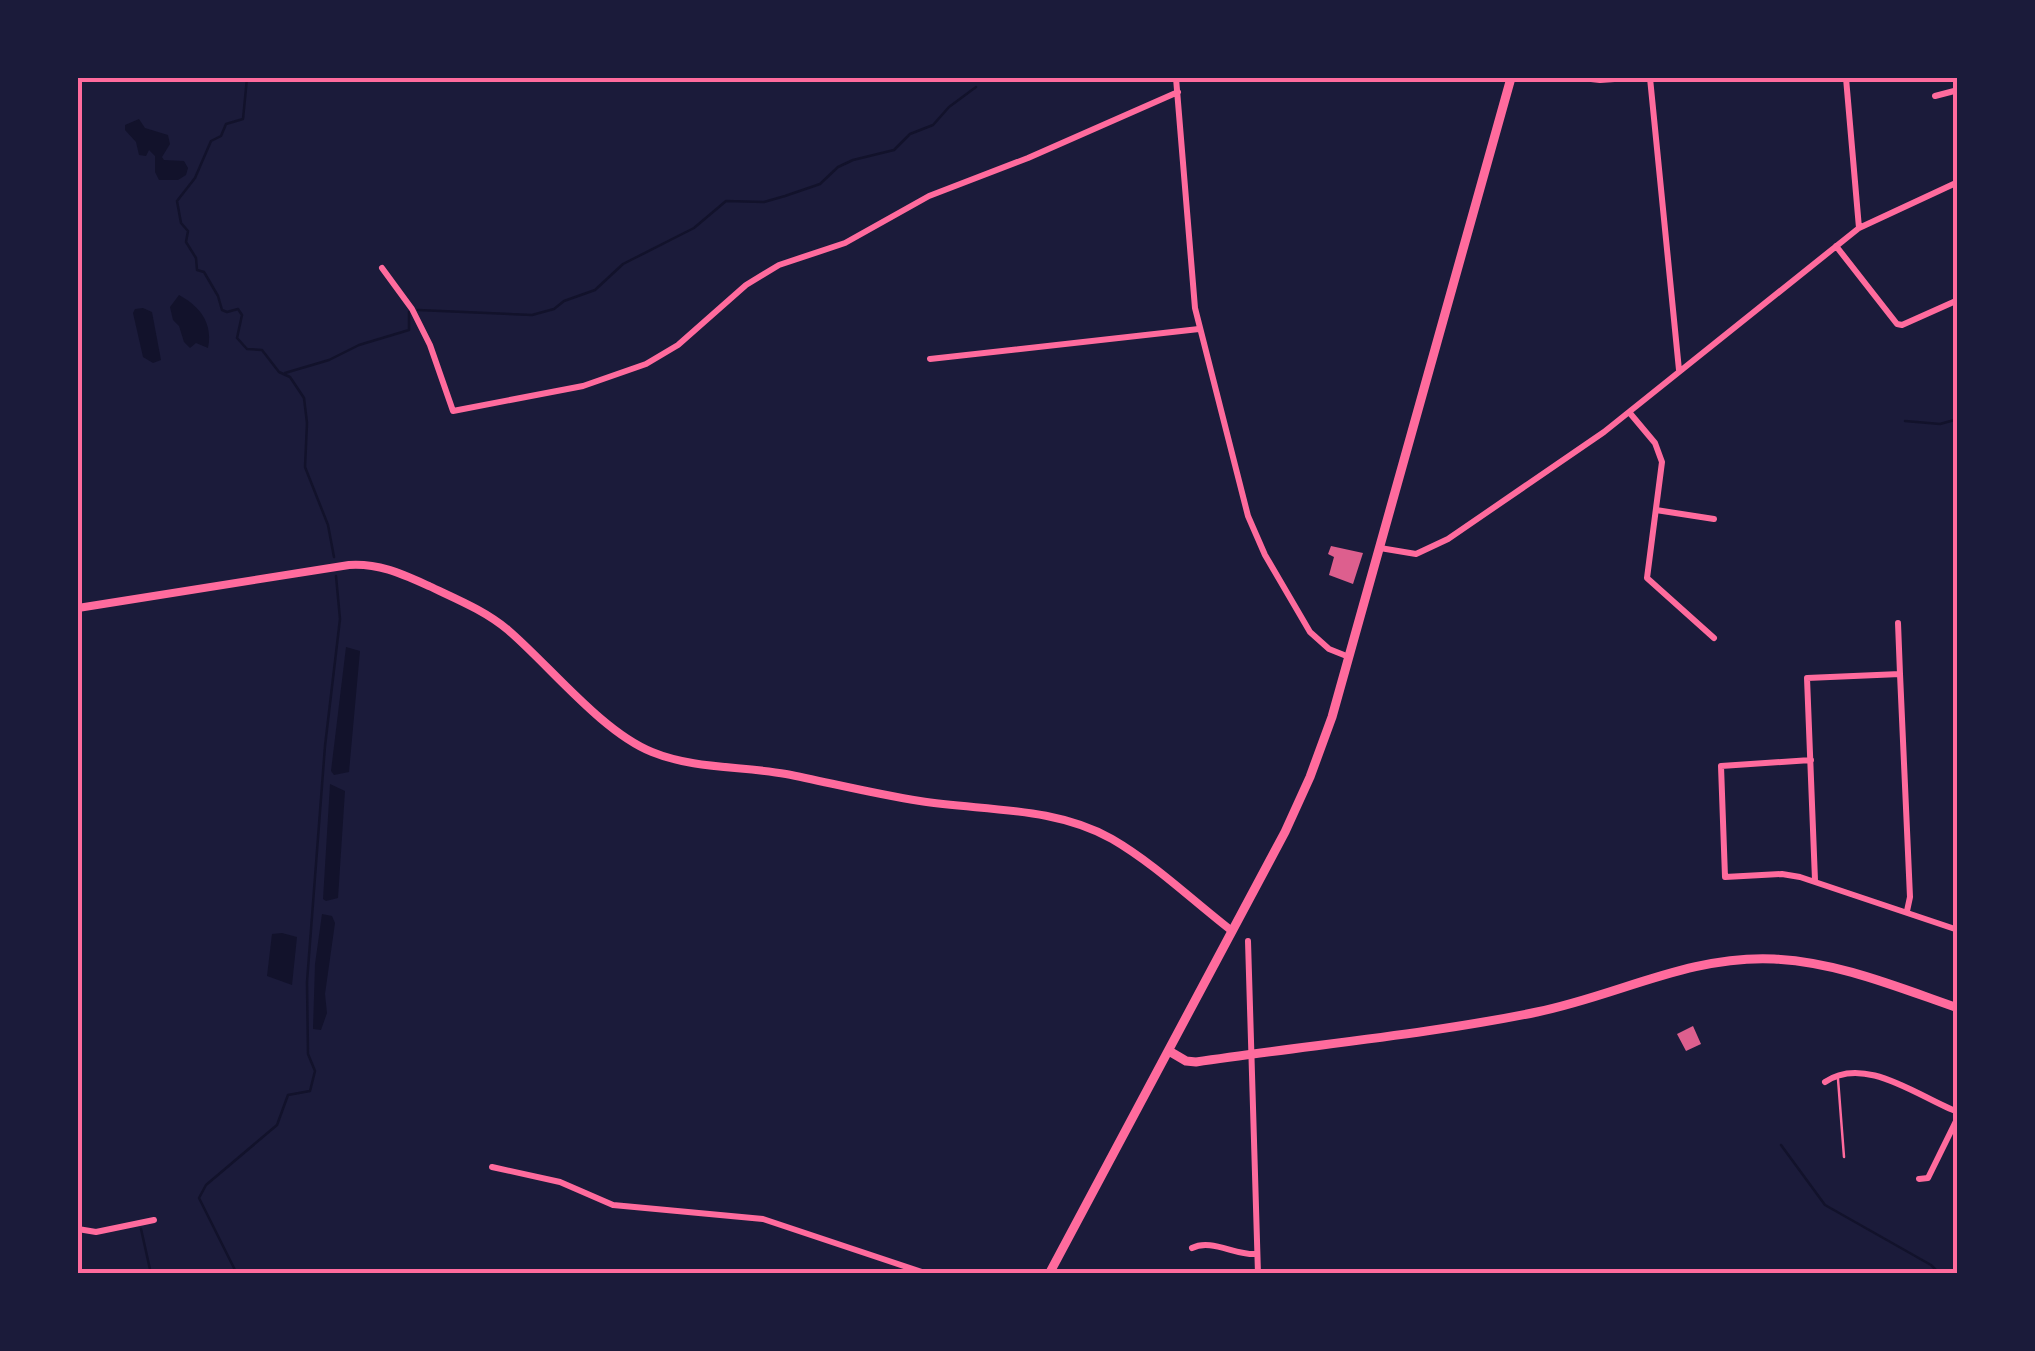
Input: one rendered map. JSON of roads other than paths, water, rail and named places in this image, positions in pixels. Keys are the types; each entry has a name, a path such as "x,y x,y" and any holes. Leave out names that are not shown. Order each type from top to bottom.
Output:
{"main road":[{"path":"1049,1274 1310,777 1349,657 1511,78"},
{"path":"1168,1052 1191,1062 1519,1016 1677,969 1742,959 1772,958 1840,968 1958,1008"}],"street":[{"path":"1176,78 1200,329 1248,516 1265,555 1310,632 1329,649 1349,657"},
{"path":"1582,78 1629,78"},
{"path":"1650,78 1680,371"},
{"path":"1846,78 1859,228"},
{"path":"1935,96 1958,90"},
{"path":"382,268 412,310 430,345 452,412 582,386 616,376 666,353 746,285 779,265 845,243 929,196 1028,158 1178,92"},
{"path":"1380,548 1408,554 1439,545 1562,463 1859,228 1958,182"},
{"path":"1836,246 1897,324 1958,300"},
{"path":"930,359 1200,329"},
{"path":"1629,412 1660,451 1662,462 1647,578 1714,638"},
{"path":"1656,510 1714,519"},
{"path":"78,608 349,564 394,570 478,609 506,628 621,734 647,750 670,758 783,774 906,799 1039,814 1085,827 1131,852 1232,931"},
{"path":"1898,622 1910,897 1906,912"},
{"path":"1815,880 1808,678 1900,674"},
{"path":"1811,760 1721,766 1725,877 1782,874 1815,880 1957,929"},
{"path":"1248,941 1258,1274"},
{"path":"1825,1082 1838,1076 1875,1075 1958,1114 1928,1178 1919,1179"},
{"path":"492,1167 560,1182 613,1205 763,1219 928,1274"},
{"path":"78,1229 96,1232 154,1220"},
{"path":"1192,1248 1204,1244 1238,1254 1257,1254"}],"lane":[{"path":"1838,1076 1844,1158"}],"waterway":[{"path":"247,78 243,119 226,124 221,136 211,141 195,178 177,201 197,270 204,272 222,310 238,309 242,315 237,338 247,349 262,350 279,372 290,377 304,398 305,467 328,525 334,557"},
{"path":"418,310 532,315 554,309 564,301 595,290 623,264 694,228 726,201 764,202 785,196 820,184 838,167 853,160 894,150 910,134 933,125 976,87"},
{"path":"285,373 409,330 409,312"},
{"path":"1905,421 1940,424 1958,419"},
{"path":"237,1274 199,1198 206,1185 277,1125 288,1095 310,1091 315,1071 308,1054 307,982 325,746 340,619 336,576"},
{"path":"1781,1145 1825,1205 1931,1265 1940,1274"},
{"path":"141,1229 151,1274"},
{"path":"513,1274 537,1274"}]}
